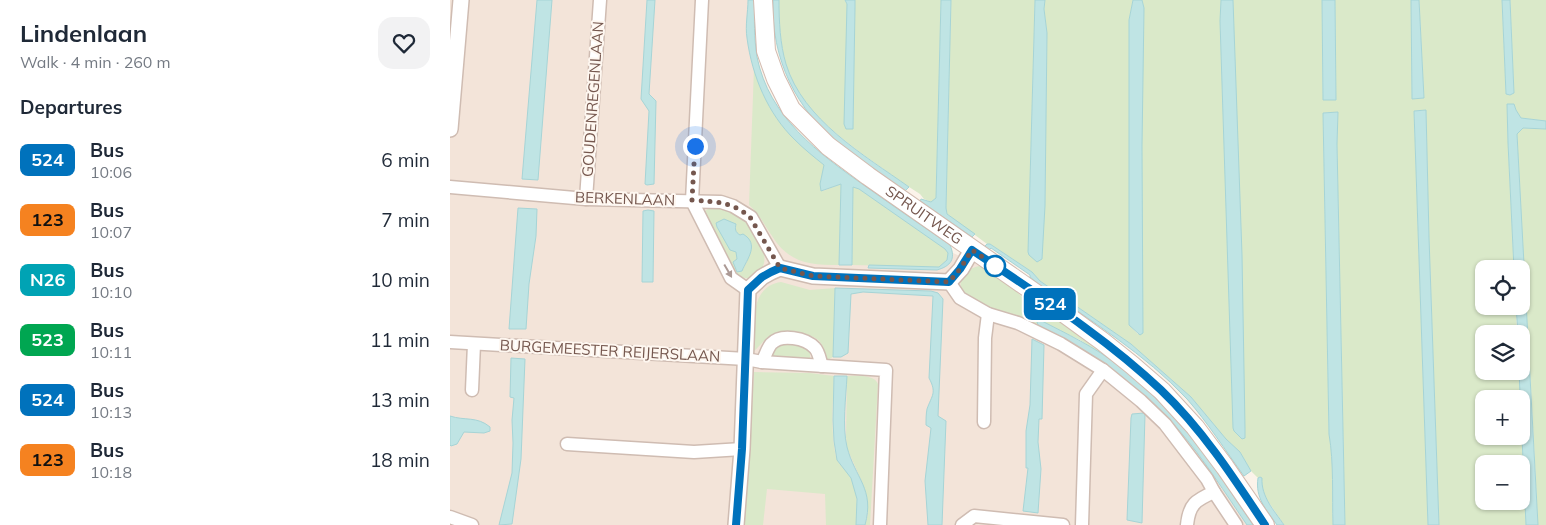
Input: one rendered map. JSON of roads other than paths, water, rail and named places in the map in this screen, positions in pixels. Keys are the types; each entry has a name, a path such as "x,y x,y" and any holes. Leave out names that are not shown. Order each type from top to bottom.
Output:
{"main road":[{"name":"SPRUITWEG","path":"763,0 766,50 776,79 791,109 828,146 1102,341 1162,391 1225,466 1265,525"}],"street":[{"path":"450,128 461,0"},
{"name":"GOUDENREGENLAAN","path":"586,198 600,0"},
{"path":"702,0 692,200 720,202 743,211 750,217 780,268"},
{"name":"BERKENLAAN","path":"450,187 586,198 692,200 731,278 748,290"},
{"path":"949,282 972,250"},
{"path":"736,525 742,449 748,290 762,277 780,268 813,276 949,282"},
{"path":"949,282 960,298 988,314 1018,323 1062,344 1103,370 1141,401 1164,424 1207,479 1236,525"},
{"path":"984,422 985,338 988,314"},
{"path":"762,362 772,343 781,339 791,338 804,340 816,348 822,366"},
{"name":"BURGEMEESTER REIJERSLAAN","path":"450,342 746,359 762,362 886,370 880,525"},
{"path":"472,390 474,344"},
{"path":"1082,525 1086,394 1103,370"},
{"path":"567,444 694,452 742,449"},
{"path":"1187,525 1188,514 1198,499 1214,492"},
{"path":"962,525 974,516 1063,525"},
{"path":"450,517 472,525"}],"water":[{"path":"537,0 552,0 538,180 522,179"},
{"path":"647,0 655,0 649,94 656,101 654,184 647,185 645,184 649,111 641,99"},
{"path":"748,0 755,0 754,28 756,50 763,78 772,98 784,115 813,147 950,245 952,258 949,264 937,270 868,268 869,265 939,267 947,260 948,253 859,189 853,187 852,265 839,265 841,184 821,191 820,184 824,165 785,130 769,106 757,80 749,52 746,24"},
{"path":"773,0 779,0 780,32 786,64 794,84 806,102 821,119 855,149 909,187 905,191 842,147 812,117 799,100 782,63 776,43"},
{"path":"845,0 855,0 853,129 846,129 844,124 847,4"},
{"path":"941,0 951,0 946,208 947,214 975,234 972,237 920,201 921,199 931,202 936,198"},
{"path":"1035,0 1045,0 1044,9 1047,33 1045,206 1042,259 1037,262 1028,252"},
{"path":"1133,0 1142,0 1144,8 1142,146 1143,333 1140,335 1129,325 1129,20"},
{"path":"1221,0 1233,0 1242,255 1245,438 1242,439 1233,428 1220,21"},
{"path":"1322,0 1335,0 1336,100 1323,100"},
{"path":"1411,0 1419,0 1424,98 1412,99"},
{"path":"1502,0 1510,0 1514,93 1510,95 1506,94"},
{"path":"1507,104 1514,104 1521,118 1546,121 1546,129 1523,128 1517,134 1524,260 1514,260"},
{"path":"1426,110 1439,525 1428,525 1414,111"},
{"path":"1338,112 1337,144 1345,525 1333,525 1331,445 1329,434 1323,113"},
{"path":"518,208 537,209 536,236 529,284 526,329 509,329"},
{"path":"643,211 654,211 653,282 642,282"},
{"path":"724,219 736,224 737,233 743,234 751,242 751,252 742,271 737,272 733,262 737,259 736,252 730,250 717,227 716,223"},
{"path":"990,244 1032,272 1040,281 1131,344 1191,397 1226,439 1240,452 1251,471 1244,476 1195,408 1154,367 1041,286 1030,275 991,248 989,250 985,246"},
{"path":"835,288 931,291 938,293 943,299 938,416 946,421 942,525 928,525 925,481 931,428 926,425 926,413 933,391 929,378 933,296 863,292 851,294 848,353 841,357 833,357"},
{"path":"1517,315 1527,315 1527,325 1517,325"},
{"path":"1040,320 1081,341 1110,359 1152,394 1201,449 1253,525 1247,525 1197,452 1163,413 1130,384 1095,358 1038,325 1037,322"},
{"path":"1032,339 1044,345 1042,419 1039,419 1038,442 1041,469 1038,513 1023,511 1028,468 1026,468 1026,431 1030,405"},
{"path":"511,358 525,359 521,459 512,524 499,525 512,473 514,398 510,397"},
{"path":"834,376 847,376 846,439 850,458 863,484 868,502 865,525 856,525 857,499 851,478 837,460 833,420"},
{"path":"1530,376 1538,525 1526,525 1525,510 1530,510 1530,455 1523,455 1522,445 1530,445 1530,390 1520,390 1519,380 1530,380"},
{"path":"1144,413 1142,523 1127,520 1131,418 1132,414"},
{"path":"450,416 480,421 490,427 490,431 484,433 464,432 457,444 451,446"},
{"path":"1258,478 1262,478 1262,485 1272,509 1284,525 1277,525 1262,503 1258,492"}]}
